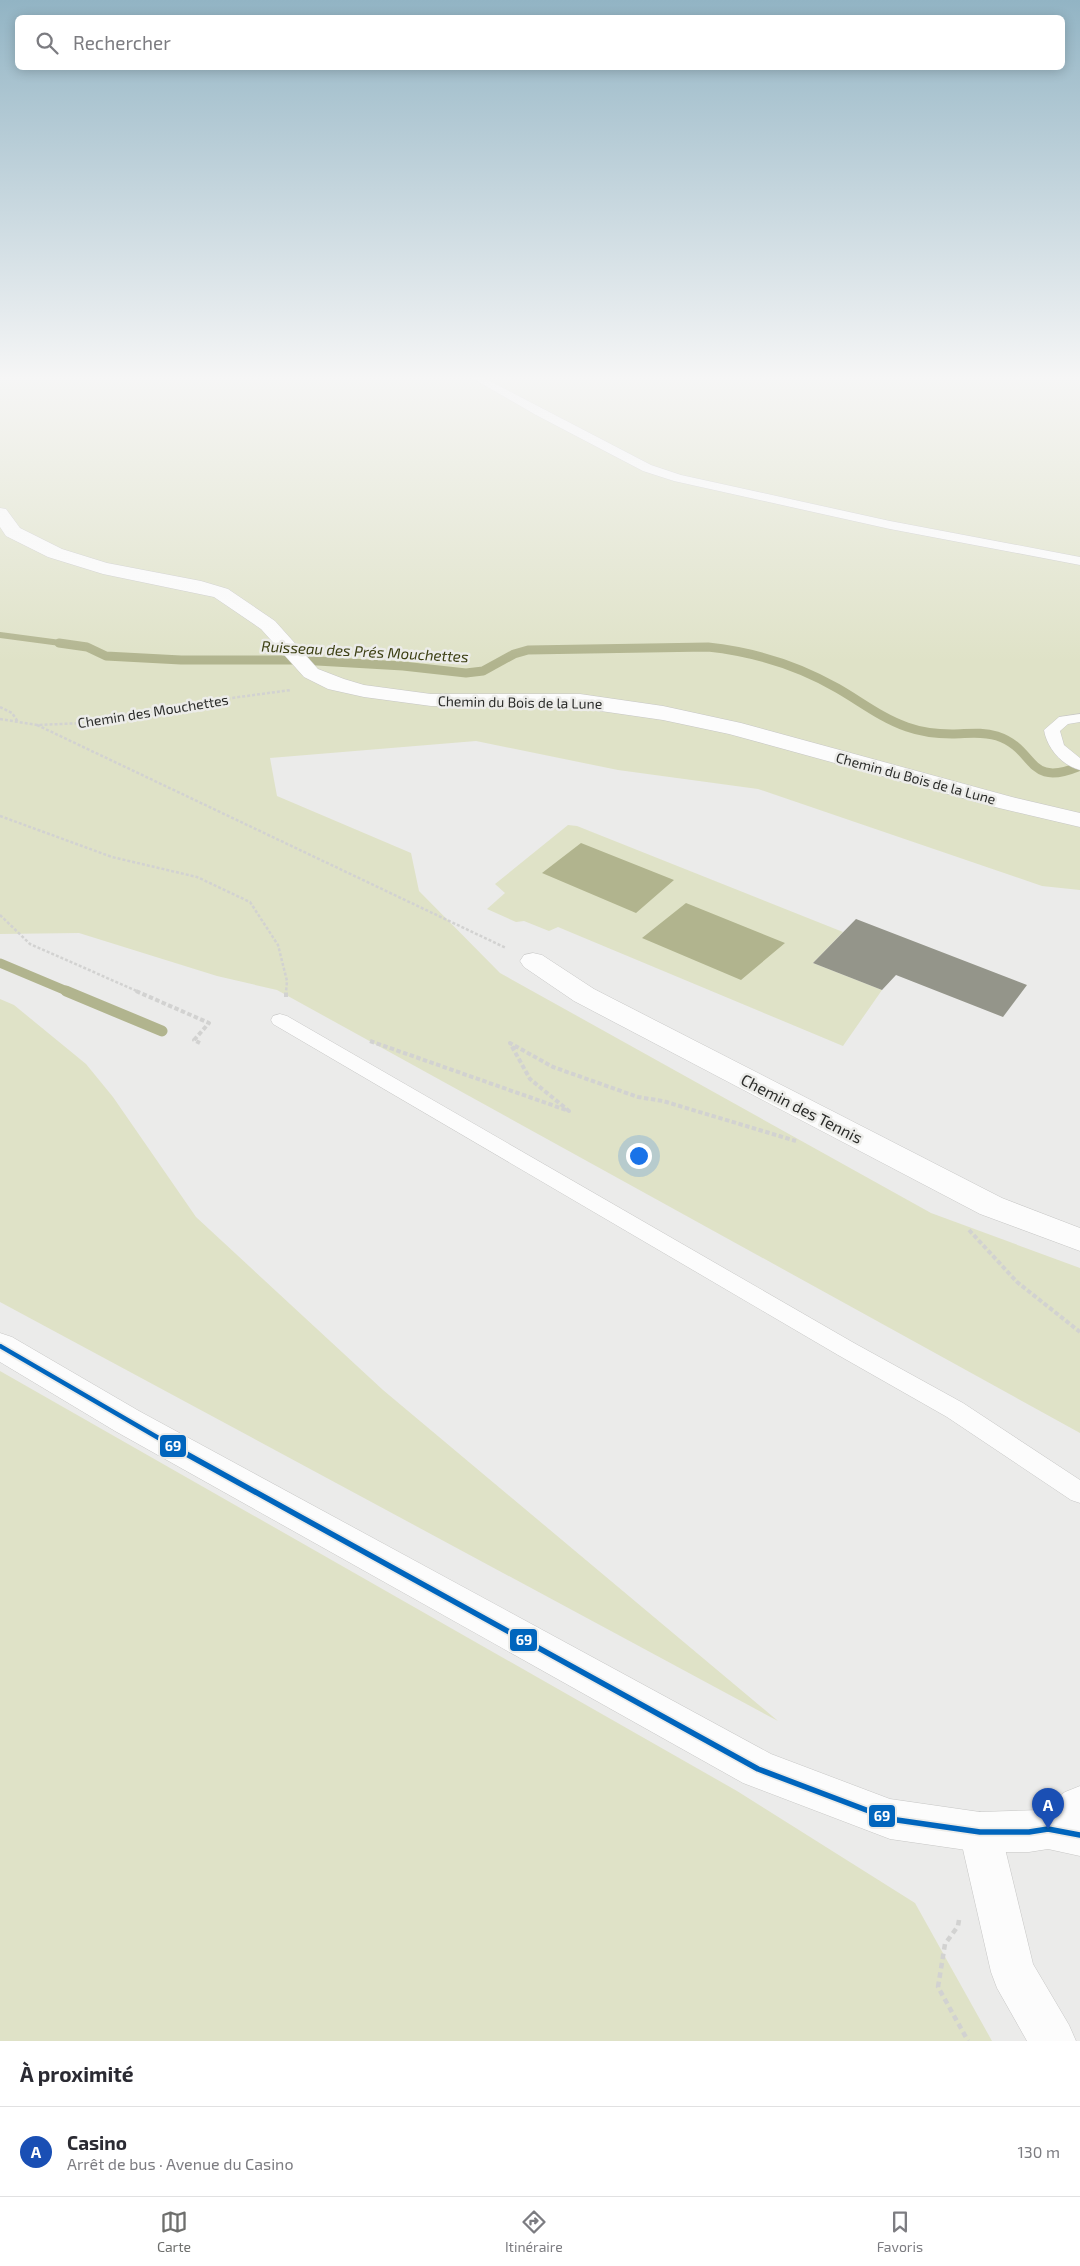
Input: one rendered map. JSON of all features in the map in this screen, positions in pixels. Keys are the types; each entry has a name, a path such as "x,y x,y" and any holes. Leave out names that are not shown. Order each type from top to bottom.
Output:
{"street":[{"name":"Chemin du Bois de la Lune","path":"0,513 13,532 54,553 103,568 201,587 221,593 268,625 313,675 336,684 364,691 431,700 552,700 635,708 733,728 1007,803 1080,820"},
{"name":"Chemin des Tennis","path":"533,961 584,995 991,1206 1080,1240"},
{"path":"0,1346 127,1421 758,1769 890,1819 980,1832 1029,1832 1069,1823"},
{"path":"980,1832 1013,1972 1053,2041"}],"lane":[{"path":"663,473 890,525 1080,561"},
{"path":"1080,718 1064,720 1052,730 1053,742 1065,756 1080,765"},
{"path":"283,1021 846,1349 955,1410 1080,1493"}],"path":[{"name":"Chemin des Mouchettes","path":"0,719 37,725 84,723 150,709 336,684"},
{"path":"0,707 12,713 18,722"},
{"path":"37,725 533,961"},
{"path":"0,816 112,857 197,877 250,902 278,945 286,981 283,1021"},
{"path":"0,916 30,944 209,1023 194,1040 200,1043"},
{"path":"367,1040 569,1111 530,1078 510,1043 553,1067 638,1097 664,1100 771,1135 799,1142"},
{"path":"1017,1282 1080,1332"},
{"path":"959,1917 958,1926 945,1944 938,1987 968,2041"}],"shaded area":[{"path":"0,473 1080,473 1080,890 1042,886 758,789 618,770 476,741 270,758 277,796 411,853 419,891 500,973 931,1213 1080,1268 1080,1433 277,990 217,976 79,933 0,934"},
{"path":"568,825 577,826 843,932 813,963 882,990 843,1046 558,927 549,931 524,921 516,922 487,909 505,893 495,884"},
{"path":"581,843 674,880 636,913 542,873"},
{"path":"686,903 785,943 741,980 642,938"},
{"path":"0,999 14,1005 86,1064 113,1097 196,1217 383,1390 778,1721 0,1302"},
{"path":"0,1371 737,1791 915,1903 992,2041 0,2041"}],"building":[{"path":"856,919 1027,985 1003,1017 896,975 882,990 813,963"}],"waterway":[{"name":"Ruisseau des Prés Mouchettes","path":"0,635 68,644"},
{"name":"Ruisseau des Prés Mouchettes","path":"59,643 87,647 106,656 181,660 300,660 403,666 466,673 483,671 514,654 528,650 708,647 725,649 791,666 837,688 888,719 912,729 941,734 991,734 1010,742 1033,764 1041,770 1050,773 1063,772 1080,766"},
{"path":"0,963 69,992"},
{"path":"66,991 162,1031"}],"transit line":[{"name":"69","path":"0,1346 127,1421 758,1769 890,1819 980,1832 1029,1832 1048,1829 1080,1835"}],"place":[{"name":"Casino","path":"1048,1829"}]}
